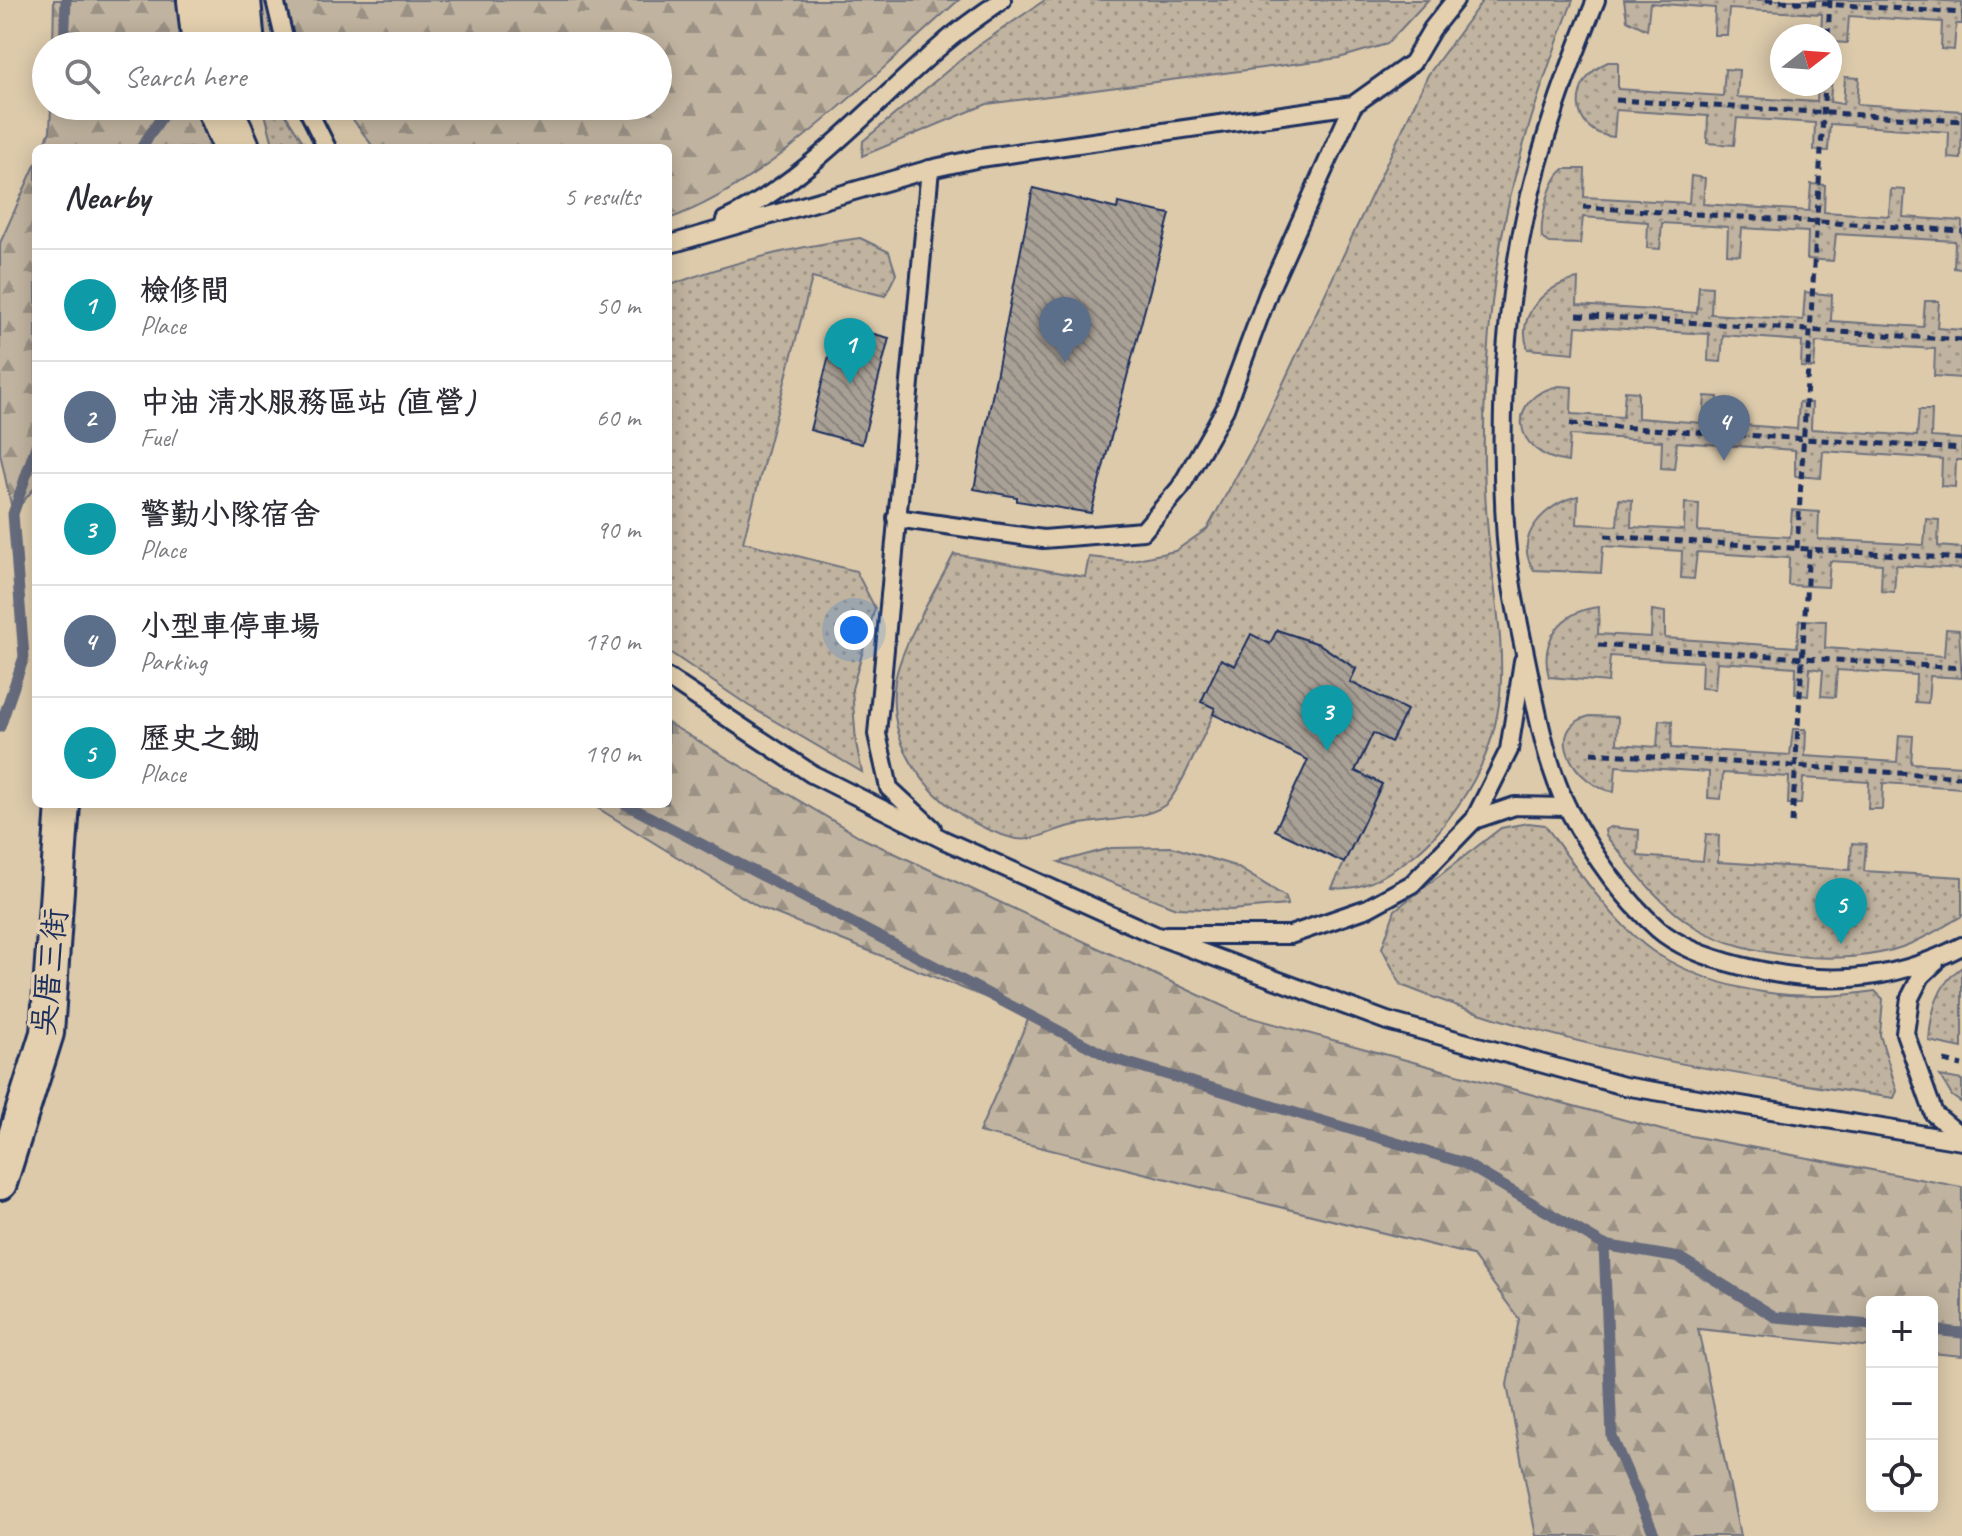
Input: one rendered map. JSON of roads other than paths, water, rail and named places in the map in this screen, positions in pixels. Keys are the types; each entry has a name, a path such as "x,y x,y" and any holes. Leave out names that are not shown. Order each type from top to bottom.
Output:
{"highway":[{"path":"200,0 203,32"},
{"path":"238,0 241,32"},
{"path":"225,120 235,144"},
{"path":"252,120 258,144"}],"street":[{"name":"吳厝三街","path":"0,1183 47,1033 63,808"}],"lane":[{"path":"275,0 283,32"},
{"path":"672,244 750,208 832,144 944,42 1002,0"},
{"path":"672,244 930,169 1103,139 1353,105 1412,63 1432,29 1455,0"},
{"path":"1596,0 1552,117 1525,217 1510,316 1504,403 1505,525 1525,652 1544,745 1567,807 1601,866 1659,930 1709,958 1782,976 1873,979 1942,956 1962,946"},
{"path":"896,518 1043,539 1143,531 1180,488 1225,409 1269,291 1353,105"},
{"path":"313,120 325,144"},
{"path":"930,169 877,734 889,788 944,840"},
{"path":"1155,935 1290,935 1368,908 1412,884 1474,820 1509,750 1525,652"},
{"path":"672,681 812,774 944,840 1155,935 1387,1021 1624,1086 1962,1139"},
{"path":"1474,820 1515,806 1567,807"},
{"path":"1942,956 1921,976 1910,998 1905,1033 1934,1114 1962,1139"}],"waterway":[{"path":"65,32 66,0"},
{"path":"144,144 160,120"},
{"path":"0,727 24,657 13,514 32,458"},
{"path":"633,808 1111,1058 1464,1163 1604,1245 1612,1437 1655,1536"},
{"path":"1604,1245 1680,1258 1775,1317 1866,1325"},
{"path":"1938,1331 1962,1333"}],"place":[{"name":"中油 清水服務區站 (直營)","path":"1065,363"},
{"name":"檢修間","path":"850,384"},
{"name":"小型車停車場","path":"1724,461"},
{"name":"警勤小隊宿舍","path":"1327,751"},
{"name":"歷史之鋤","path":"1841,944"}]}
